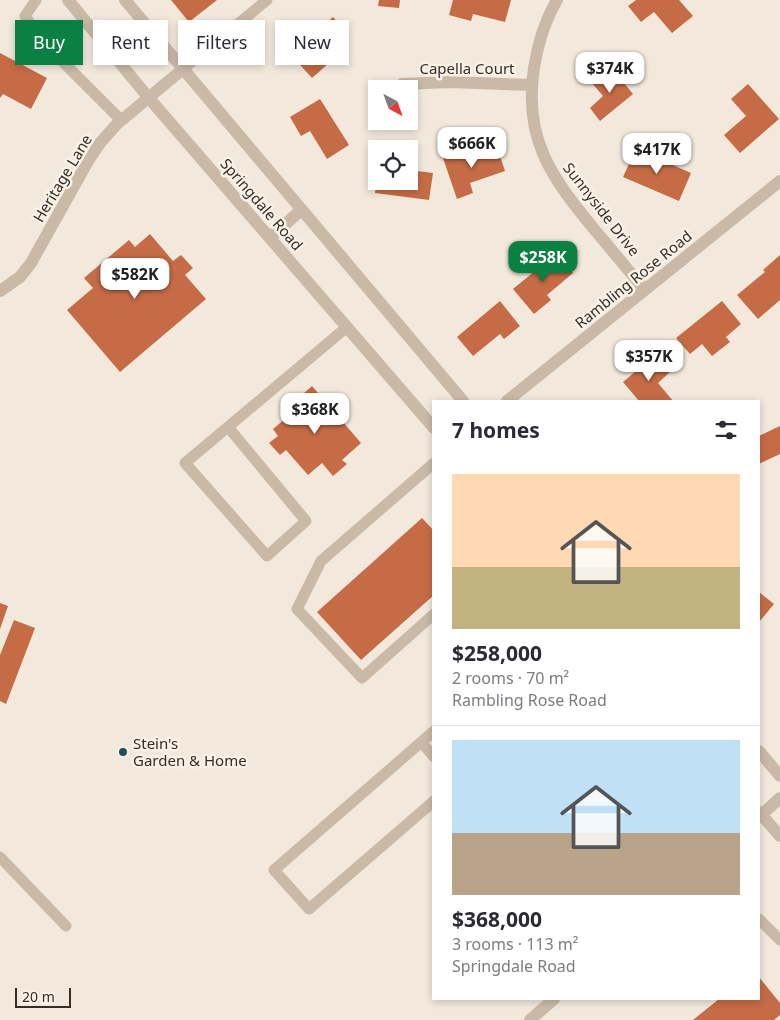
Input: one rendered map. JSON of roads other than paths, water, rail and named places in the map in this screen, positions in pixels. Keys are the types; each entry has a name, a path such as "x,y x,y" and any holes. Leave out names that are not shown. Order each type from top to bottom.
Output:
{"street":[{"name":"Springdale Road","path":"68,0 148,97 432,426"},
{"name":"Springdale Road","path":"125,0 462,400"},
{"name":"Sunnyside Drive","path":"558,0 538,42 531,85 536,134 544,158 554,177 577,208 645,290"},
{"name":"Heritage Lane","path":"0,291 20,277 31,263 88,160 100,143 122,120 183,69"},
{"name":"Capella Court","path":"418,83 451,82 531,85"},
{"name":"Rambling Rose Road","path":"508,400 780,181"},
{"path":"270,238 302,210"},
{"path":"760,752 780,776"},
{"path":"780,798 760,814 780,836"},
{"path":"530,1020 553,1000"}],"lane":[{"path":"36,0 25,16 39,35 122,120"},
{"path":"183,69 267,0"},
{"path":"228,427 306,521 267,556 185,463 346,327"},
{"path":"432,465 321,561 297,609 362,678 432,616"},
{"path":"432,733 274,870 308,909 432,804"},
{"path":"421,742 432,755"},
{"path":"0,857 66,926"},
{"path":"760,920 780,940"}],"place":[{"name":"Stein's Garden & Home","path":"123,752"}]}
